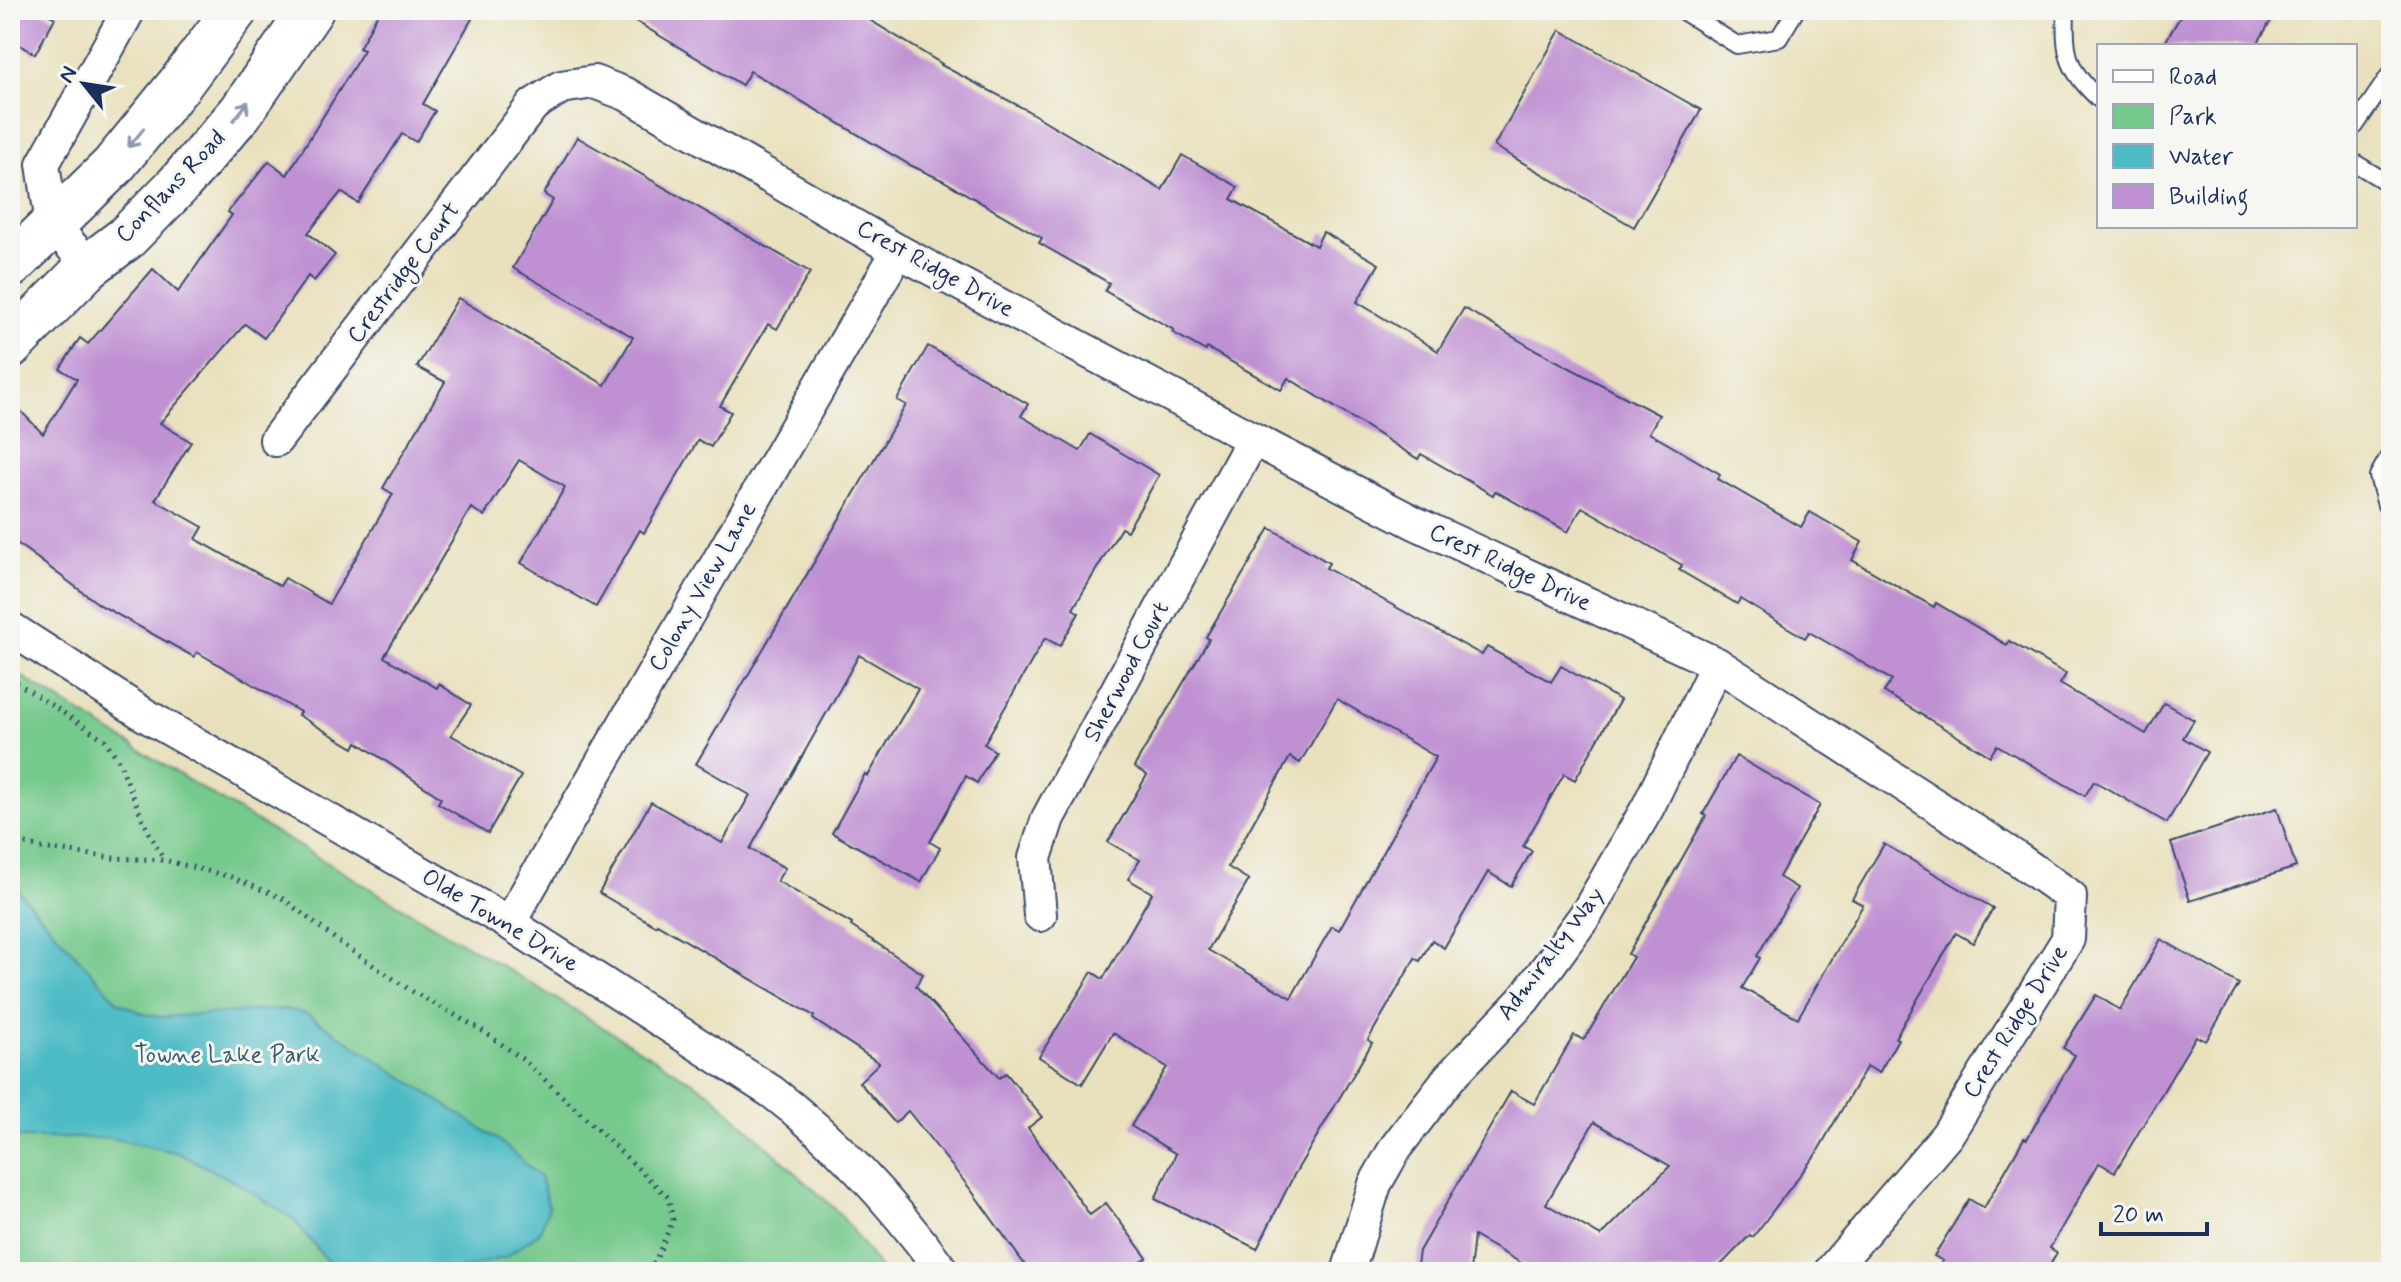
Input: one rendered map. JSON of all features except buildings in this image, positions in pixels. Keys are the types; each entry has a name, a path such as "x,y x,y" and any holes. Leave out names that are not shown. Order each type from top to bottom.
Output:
{"main road":[{"path":"10,266 113,166 235,10"},
{"name":"Conflans Road","path":"10,346 89,266 126,238 178,185 241,112 311,10"}],"street":[{"path":"89,266 52,224 43,164 129,10"},
{"name":"Crest Ridge Drive","path":"533,105 561,87 594,82 626,94 898,251 1253,439 1415,523 1717,664 2070,896 2068,939 1947,1135 1830,1272"},
{"name":"Crestridge Court","path":"276,440 533,105"},
{"name":"Colony View Lane","path":"509,923 898,251"},
{"name":"Sherwood Court","path":"1040,915 1035,858 1048,818 1253,439"},
{"name":"Olde Towne Drive","path":"10,628 145,715 509,923 772,1092 802,1114 842,1151 919,1239 943,1272"},
{"name":"Admiralty Way","path":"1348,1272 1375,1184 1396,1147 1449,1078 1524,999 1587,913 1648,807 1717,664"}],"lane":[{"path":"1681,10 1737,45 1779,38 1796,10"},
{"path":"2066,10 2067,58 2086,87 2097,97"},
{"path":"2357,123 2391,73"},
{"path":"2357,164 2391,185"},
{"path":"2391,453 2378,476 2386,505 2391,508"}],"path":[{"path":"10,678 105,740 119,761 144,823 164,860"},
{"path":"10,840 41,848 114,858 164,860 231,877 282,898 343,945 480,1029 525,1061 668,1197 673,1220 654,1264 647,1272"}],"green space":[{"name":"Towne Lake Park","path":"10,667 222,801 709,1092 839,1213 883,1272 10,1272"}],"water":[{"path":"10,882 118,1002 144,1014 162,1017 285,1009 307,1014 500,1141 540,1177 549,1207 539,1233 506,1257 450,1272 336,1272 293,1219 239,1184 178,1153 111,1138 10,1138"}]}
